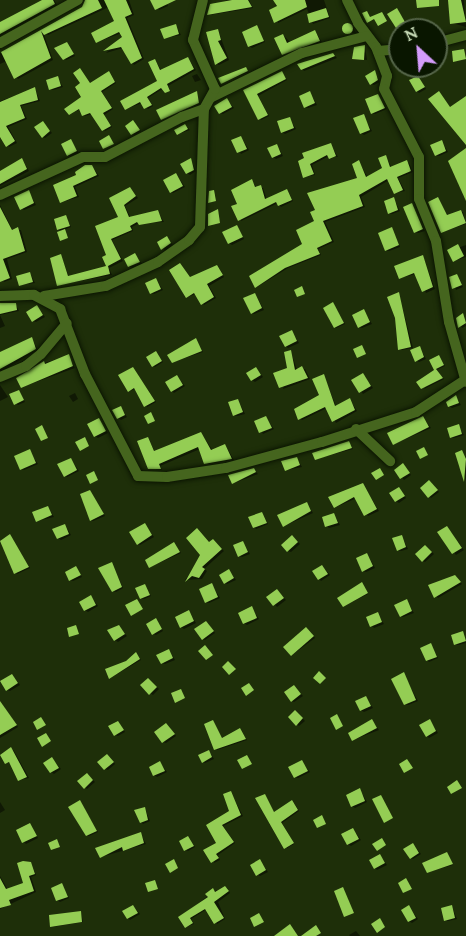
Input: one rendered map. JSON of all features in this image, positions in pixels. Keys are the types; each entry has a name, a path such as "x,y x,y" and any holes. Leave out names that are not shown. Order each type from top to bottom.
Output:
{"street":[{"path":"0,43 78,0"},
{"path":"0,296 61,296 106,286 158,262 189,240 200,227 204,109 215,89 194,40 202,0"},
{"path":"34,296 52,301 67,323 85,374 138,476 167,477 226,468 416,412 466,381 449,322 436,241 419,199 419,157 384,89 387,76 378,51 347,0"},
{"path":"448,40 466,35"},
{"path":"212,97 302,53 368,36"},
{"path":"378,51 388,50"},
{"path":"0,195 83,157 105,157 182,117 204,109"},
{"path":"0,377 26,366 41,354 67,323"},
{"path":"356,429 390,461"}],"building":[{"path":"42,0 53,0 55,4 0,34 0,22"},
{"path":"85,0 98,0 102,8 44,35 41,31 51,58 14,79 1,52 82,7"},
{"path":"104,0 126,0 132,14 125,17 142,58 131,64 121,47 103,51 122,37 119,32 96,43 91,33 114,21"},
{"path":"150,0 176,0 155,10"},
{"path":"248,0 252,7 207,15 210,4"},
{"path":"273,0 305,0 307,7 274,23 269,10 277,6"},
{"path":"416,0 439,0 439,6 417,8"},
{"path":"448,0 461,0 466,22 450,24"},
{"path":"326,8 329,17 309,23 307,14"},
{"path":"397,8 403,18 390,18 387,14"},
{"path":"367,11 370,17 382,12 387,21 378,26 374,19 367,23 362,13"},
{"path":"347,22 353,28 347,34 341,28"},
{"path":"176,24 179,34 164,39 160,29"},
{"path":"257,25 264,41 248,47 242,32"},
{"path":"218,29 221,40 218,41 227,58 215,65 206,32"},
{"path":"315,30 320,41 282,55 274,38 283,34 287,43"},
{"path":"67,42 74,54 63,60 54,48"},
{"path":"365,45 364,60 352,59 354,47"},
{"path":"464,49 466,59 453,62 452,51"},
{"path":"333,53 335,56 301,70 297,64"},
{"path":"188,57 194,69 167,84 170,91 165,93 161,88 147,97 152,105 144,109 140,102 125,110 120,101 157,81 148,62 155,59 160,70"},
{"path":"246,67 248,71 221,84 218,78"},
{"path":"80,68 90,83 109,71 115,82 101,91 112,108 103,113 111,126 102,131 90,113 82,116 79,109 69,115 64,109 81,97 75,87 80,83 73,73"},
{"path":"375,70 378,80 370,85 365,76"},
{"path":"282,71 286,79 257,94 268,115 258,120 243,90"},
{"path":"58,76 61,86 49,90 46,80"},
{"path":"419,78 425,87 416,92 409,80"},
{"path":"35,87 38,100 20,105 25,118 6,126 15,141 6,147 0,137 0,102"},
{"path":"197,91 199,103 161,120 156,110"},
{"path":"310,91 315,103 304,108 299,96"},
{"path":"439,91 450,107 466,96 466,145 428,99"},
{"path":"378,94 385,108 371,114 365,99"},
{"path":"227,98 232,107 219,114 214,106"},
{"path":"364,114 370,130 360,134 353,118"},
{"path":"290,117 294,128 281,133 277,121"},
{"path":"133,120 140,130 131,135 125,126"},
{"path":"43,121 50,131 42,138 34,127"},
{"path":"185,124 188,129 177,135 174,130"},
{"path":"109,135 114,144 103,149 99,141"},
{"path":"241,136 247,149 237,153 231,140"},
{"path":"71,139 77,151 67,156 61,144"},
{"path":"442,140 446,151 435,156 430,145"},
{"path":"331,143 336,156 329,159 327,155 310,164 314,174 303,178 298,161 304,158 302,153"},
{"path":"277,144 281,154 272,158 267,148"},
{"path":"466,148 466,201 448,161"},
{"path":"386,155 390,167 407,160 411,171 397,177 403,190 394,194 387,179 359,195 363,206 323,221 332,241 317,248 320,254 285,268 255,288 249,276 302,244 296,230 314,221 310,212 315,210 307,193 357,178 352,164 359,160 366,177 382,168 378,158"},
{"path":"22,158 27,169 0,184 0,171"},
{"path":"191,158 194,170 186,174 180,164"},
{"path":"85,165 92,165 97,175 73,186 77,196 60,203 53,185 76,175 75,172"},
{"path":"176,173 183,186 170,193 163,180"},
{"path":"252,179 255,187 261,185 265,199 287,189 292,200 278,206 276,202 238,221 231,206 237,204 231,190"},
{"path":"130,187 136,196 124,205 129,217 158,210 162,221 139,225 137,222 130,226 132,230 111,239 121,259 108,266 110,274 57,286 50,258 61,254 68,276 106,266 102,257 106,255 95,226 118,217 109,198"},
{"path":"29,190 34,203 20,210 14,197"},
{"path":"214,190 216,201 208,203 209,191"},
{"path":"394,197 398,210 388,214 384,201"},
{"path":"438,197 447,215 461,210 466,223 441,233 428,202"},
{"path":"412,203 423,229 414,233 403,207"},
{"path":"0,207 12,230 18,227 25,251 3,259 10,278 0,282"},
{"path":"218,209 220,223 208,226 208,214"},
{"path":"66,215 70,226 57,230 54,219"},
{"path":"237,225 243,237 228,244 222,232"},
{"path":"392,227 399,245 385,251 378,233"},
{"path":"65,229 68,238 60,241 57,232"},
{"path":"167,236 171,243 161,250 157,242"},
{"path":"458,244 464,256 453,262 447,250"},
{"path":"135,253 140,262 128,267 124,259"},
{"path":"423,255 433,287 422,292 414,273 399,279 394,266"},
{"path":"180,263 190,277 217,265 223,275 207,284 214,297 201,305 194,293 186,298 169,270"},
{"path":"30,272 33,282 19,286 16,276"},
{"path":"457,274 462,285 452,289 449,277"},
{"path":"156,278 161,289 150,294 145,283"},
{"path":"302,286 305,294 297,297 294,290"},
{"path":"399,292 411,347 398,350 395,318 387,297"},
{"path":"255,293 262,308 251,314 243,298"},
{"path":"333,302 344,323 334,328 323,308"},
{"path":"0,303 16,303 17,310 0,314"},
{"path":"37,305 43,315 32,322 26,312"},
{"path":"364,309 370,322 358,328 352,315"},
{"path":"463,313 466,323 458,328 456,318"},
{"path":"292,330 297,341 285,347 279,336"},
{"path":"32,337 36,349 0,369 0,352"},
{"path":"196,338 202,351 172,363 167,355"},
{"path":"362,345 366,354 357,358 353,349"},
{"path":"420,346 424,357 415,362 410,350"},
{"path":"291,350 295,370 302,366 308,378 279,388 273,373 287,368 284,352"},
{"path":"156,351 162,361 152,367 146,357"},
{"path":"69,354 73,366 21,388 16,378 44,361 45,364"},
{"path":"439,355 444,365 436,369 443,378 421,389 416,382 434,370 429,360"},
{"path":"133,367 155,401 144,407 134,388 128,392 118,375"},
{"path":"256,367 261,375 251,381 246,373"},
{"path":"363,373 371,386 359,393 351,380"},
{"path":"324,374 335,406 350,398 355,410 332,422 325,407 298,420 294,409 319,395 312,379"},
{"path":"177,375 183,385 171,392 165,382"},
{"path":"19,390 24,400 14,405 9,394"},
{"path":"456,395 459,403 448,407 446,402"},
{"path":"238,399 243,412 233,416 228,402"},
{"path":"121,406 125,415 117,419 112,410"},
{"path":"151,412 155,421 148,424 144,416"},
{"path":"266,416 272,428 259,433 254,421"},
{"path":"423,416 429,427 393,445 387,433"},
{"path":"99,418 106,431 94,437 87,424"},
{"path":"459,424 462,434 450,438 447,428"},
{"path":"42,425 48,438 41,441 35,429"},
{"path":"201,432 211,450 225,444 232,459 204,464 198,447 159,464 161,469 148,469 137,441 148,437 154,451"},
{"path":"85,437 89,446 80,451 75,442"},
{"path":"349,441 352,448 315,460 312,453"},
{"path":"424,447 428,455 420,459 416,451"},
{"path":"30,449 36,463 20,470 14,456"},
{"path":"462,450 466,459 464,482 455,453"},
{"path":"297,457 300,465 285,471 281,461"},
{"path":"71,458 77,470 64,477 57,464"},
{"path":"403,463 410,473 400,479 394,470"},
{"path":"254,468 256,472 232,484 228,475"},
{"path":"380,468 384,475 376,480 371,473"},
{"path":"94,471 98,480 90,484 86,475"},
{"path":"429,480 438,490 428,498 420,488"},
{"path":"363,483 377,509 364,516 354,497 334,508 328,497"},
{"path":"399,487 405,496 395,502 389,493"},
{"path":"90,490 104,514 90,521 80,494"},
{"path":"307,502 311,511 283,527 277,515"},
{"path":"48,506 52,515 36,522 32,512"},
{"path":"262,512 267,523 253,528 248,517"},
{"path":"334,513 338,523 325,527 322,517"},
{"path":"145,523 152,535 137,545 129,532"},
{"path":"65,524 69,534 57,539 52,529"},
{"path":"447,526 462,548 452,554 437,532"},
{"path":"197,528 209,542 213,539 222,549 202,567 205,569 199,578 192,576 185,582 200,555 186,538"},
{"path":"10,534 29,567 14,574 0,541"},
{"path":"292,535 298,542 287,552 281,545"},
{"path":"402,535 406,547 397,551 392,538"},
{"path":"243,541 248,552 238,557 233,545"},
{"path":"174,542 180,552 149,568 145,560"},
{"path":"425,545 432,552 422,562 415,554"},
{"path":"367,553 373,566 362,572 356,558"},
{"path":"112,562 122,587 112,592 98,568"},
{"path":"322,565 328,574 318,580 312,571"},
{"path":"76,566 81,575 69,581 65,572"},
{"path":"229,569 234,578 224,584 219,575"},
{"path":"455,575 461,582 434,598 428,585"},
{"path":"362,582 368,593 343,607 337,598"},
{"path":"212,583 218,597 205,603 199,589"},
{"path":"145,584 150,595 140,599 135,588"},
{"path":"277,589 284,598 273,606 266,597"},
{"path":"91,595 96,605 84,611 79,602"},
{"path":"137,599 143,609 131,616 125,605"},
{"path":"407,599 412,611 400,617 394,605"},
{"path":"252,606 257,618 243,624 238,613"},
{"path":"189,610 194,621 180,628 175,617"},
{"path":"378,612 382,622 370,627 366,617"},
{"path":"156,618 162,629 152,635 146,624"},
{"path":"206,621 214,631 202,640 194,629"},
{"path":"76,625 79,634 69,637 67,628"},
{"path":"119,625 125,634 114,641 107,630"},
{"path":"306,627 314,636 291,656 283,647"},
{"path":"463,631 466,641 454,645 451,635"},
{"path":"431,643 437,657 426,661 420,648"},
{"path":"205,645 213,655 206,660 198,651"},
{"path":"169,649 173,658 161,664 156,655"},
{"path":"136,652 140,659 109,679 105,669 126,661"},
{"path":"228,661 236,669 229,675 222,667"},
{"path":"319,671 326,678 320,684 313,678"},
{"path":"404,672 416,700 404,705 391,679"},
{"path":"12,674 18,683 6,691 0,681"},
{"path":"148,678 157,687 149,695 140,685"},
{"path":"249,683 254,690 246,696 241,688"},
{"path":"294,685 301,694 291,702 284,692"},
{"path":"181,689 185,698 175,703 171,693"},
{"path":"366,696 371,706 360,711 355,701"},
{"path":"0,701 17,725 0,735"},
{"path":"295,710 303,718 296,726 288,717"},
{"path":"337,714 343,726 336,730 330,718"},
{"path":"41,717 46,725 37,730 33,722"},
{"path":"372,719 377,728 352,741 348,733"},
{"path":"430,719 436,731 426,737 419,725"},
{"path":"213,720 222,738 240,728 246,739 214,750 204,724"},
{"path":"118,721 124,730 114,736 108,726"},
{"path":"166,723 175,734 162,743 154,732"},
{"path":"46,733 51,741 42,747 37,738"},
{"path":"11,747 27,777 18,781 9,762 5,764 0,755"},
{"path":"209,750 212,757 202,763 198,755"},
{"path":"107,754 114,762 104,770 97,762"},
{"path":"247,755 252,764 242,769 237,760"},
{"path":"52,757 59,768 50,773 43,763"},
{"path":"407,759 413,768 404,773 399,764"},
{"path":"302,760 308,771 294,778 288,767"},
{"path":"160,761 165,771 153,776 149,767"},
{"path":"87,773 93,780 84,789 77,781"},
{"path":"457,780 462,788 451,794 447,787"},
{"path":"360,788 365,801 351,807 346,795"},
{"path":"231,791 241,815 222,825 234,842 216,854 219,858 211,863 203,850 216,843 206,825 229,811 223,794"},
{"path":"265,794 274,812 292,800 298,810 281,822 294,843 284,849 255,798"},
{"path":"381,795 393,818 384,823 372,799"},
{"path":"80,800 97,831 86,836 68,807"},
{"path":"145,807 148,820 140,823 134,810"},
{"path":"322,815 326,824 317,828 313,820"},
{"path":"30,823 37,836 22,843 16,830"},
{"path":"353,828 359,839 347,845 341,834"},
{"path":"141,832 144,843 123,851 122,847 100,858 95,848"},
{"path":"188,836 194,846 184,851 179,841"},
{"path":"382,838 386,845 377,851 372,844"},
{"path":"57,839 60,847 51,850 48,843"},
{"path":"413,843 419,853 410,859 403,849"},
{"path":"447,852 453,864 427,873 422,863"},
{"path":"380,854 385,863 374,869 369,860"},
{"path":"174,859 178,868 170,873 165,864"},
{"path":"260,859 266,870 256,876 250,865"},
{"path":"31,862 35,874 29,876 34,891 9,900 11,905 0,908 0,878 6,889 23,883 17,863"},
{"path":"406,878 412,889 403,893 398,883"},
{"path":"155,880 158,889 148,892 145,883"},
{"path":"62,883 68,897 56,901 51,888"},
{"path":"225,886 229,891 214,902 224,918 214,924 205,909 190,918 193,923 185,928 178,917 208,897 205,894 213,888 215,892"},
{"path":"343,887 354,913 344,917 334,891"},
{"path":"133,905 138,913 127,919 122,911"},
{"path":"409,905 416,918 408,922 401,910"},
{"path":"452,905 455,918 444,921 441,908"},
{"path":"81,911 82,922 50,927 49,915"},
{"path":"259,913 264,922 254,927 250,918"},
{"path":"380,918 385,927 377,933 371,924"},
{"path":"290,924 298,936 274,936"},
{"path":"316,925 321,933 316,936 301,936"}]}
